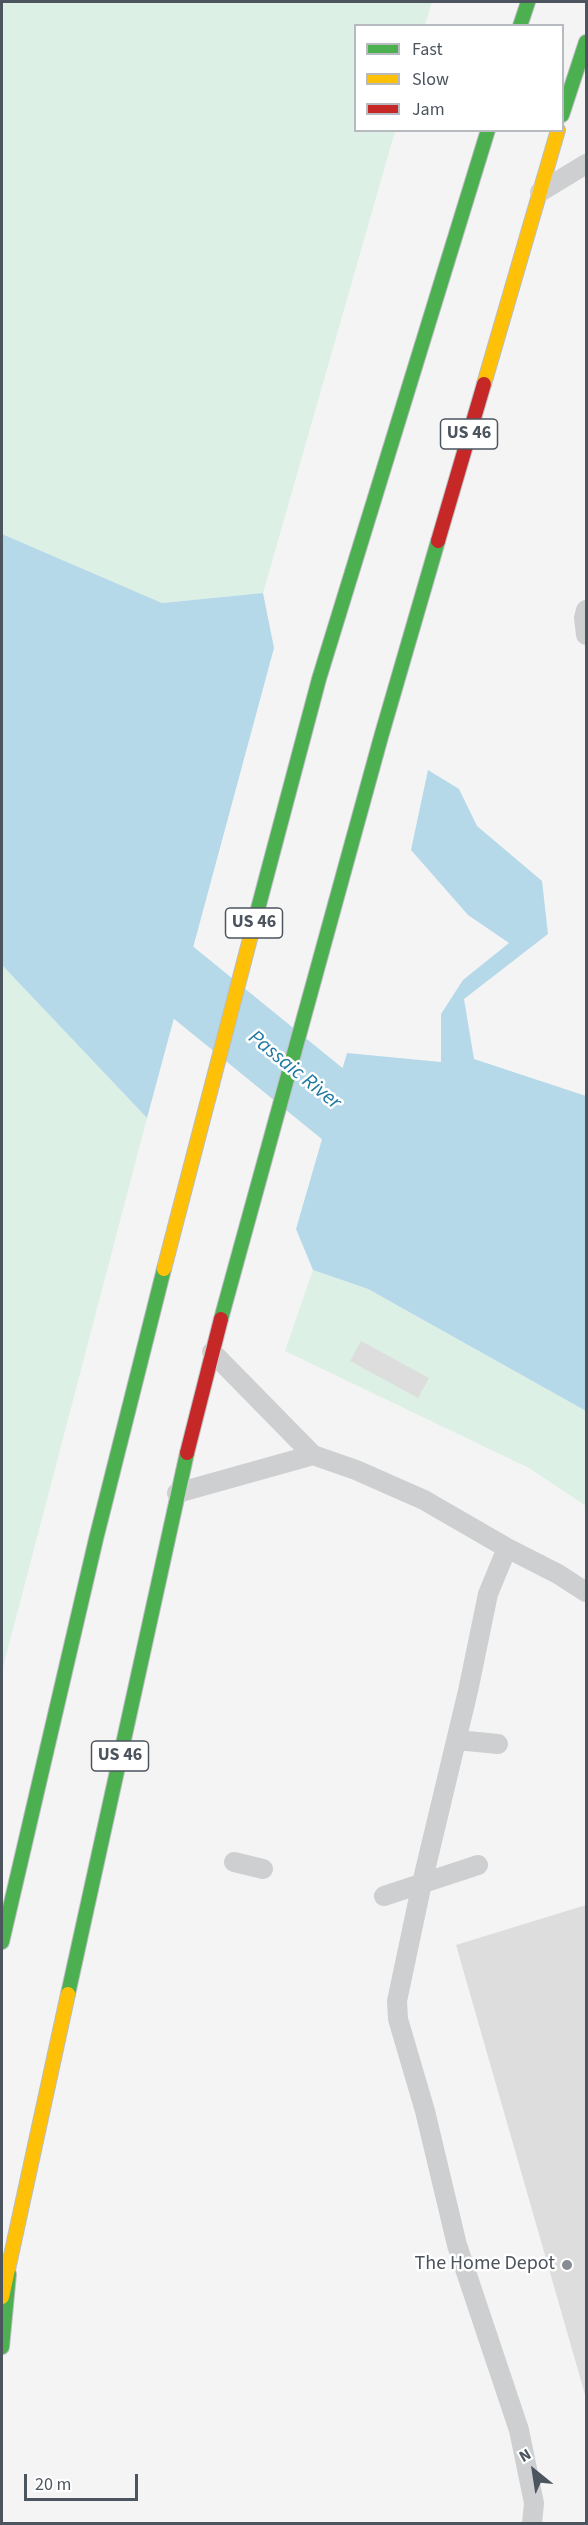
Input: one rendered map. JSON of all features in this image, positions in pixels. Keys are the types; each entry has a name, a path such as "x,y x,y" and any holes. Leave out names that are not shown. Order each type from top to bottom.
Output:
{"highway":[{"path":"521,24 528,2"},
{"path":"564,109 586,42"},
{"name":"US 46","path":"2,1942 96,1539 189,1167 319,679 487,132"},
{"name":"US 46","path":"2,2297 177,1493 212,1352 381,737 557,132"},
{"path":"2,2347 13,2244"}],"lane":[{"path":"540,192 586,164"},
{"path":"586,610 584,618 586,635"},
{"path":"212,1352 313,1455 356,1470 424,1500 507,1548 558,1574 586,1592"},
{"path":"177,1493 313,1455"},
{"path":"507,1548 488,1594 397,2001 398,2019 425,2111 457,2245 519,2430 534,2503 532,2523"},
{"path":"457,1740 498,1744"},
{"path":"234,1862 263,1869"},
{"path":"384,1896 478,1865"}],"green space":[{"path":"2,2 432,2 425,24 354,24 354,132 395,132 263,593 162,603 2,534"},
{"path":"2,965 147,1118 2,1671"},
{"path":"313,1270 368,1289 586,1411 586,1506 529,1468 285,1351"}],"water":[{"path":"2,534 162,603 263,593 274,648 147,1118 2,965"},
{"path":"428,770 459,789 477,826 542,881 548,934 464,999 474,1059 586,1096 586,1411 368,1289 313,1270 296,1229 347,1053 441,1062 441,1014 463,980 509,943 468,915 411,850"}],"building":[{"path":"361,1341 429,1378 418,1398 350,1361"},
{"name":"The Home Depot","path":"586,1905 586,2398 456,1945"}],"waterway":[{"name":"Passaic River","path":"2,835 404,1162"}],"traffic: fast":[{"path":"521,24 528,2"},
{"path":"564,109 586,42"},
{"path":"251,935 319,679 487,132"},
{"path":"221,1319 381,737 438,541"},
{"path":"2,1942 96,1539 164,1269"},
{"path":"68,1994 187,1453"},
{"path":"2,2347 9,2274"}],"traffic: slow":[{"path":"484,384 557,132"},
{"path":"164,1269 251,935"},
{"path":"2,2297 68,1994"}],"traffic: jam":[{"path":"438,541 484,384"},
{"path":"187,1453 221,1319"}],"place":[{"name":"The Home Depot","path":"567,2265"}]}
